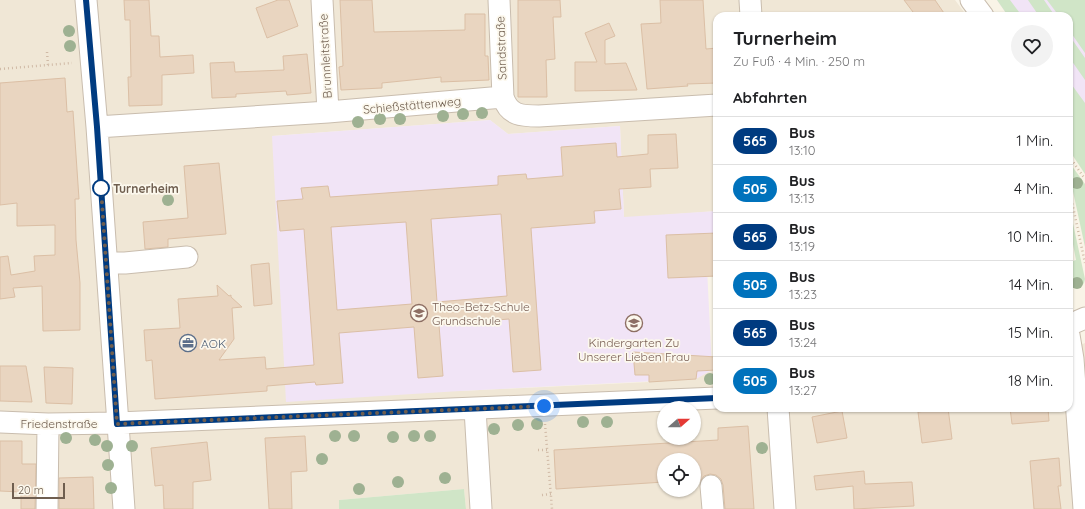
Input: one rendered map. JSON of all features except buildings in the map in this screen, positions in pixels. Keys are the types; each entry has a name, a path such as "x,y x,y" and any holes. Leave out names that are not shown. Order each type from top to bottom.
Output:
{"street":[{"path":"86,0 97,127 124,509"},
{"name":"Brunnleitstraße","path":"322,0 328,112"},
{"name":"Sandstraße","path":"499,0 503,97"},
{"path":"750,0 751,12"},
{"path":"972,0 980,12"},
{"path":"503,97 505,103 513,112 528,116 713,104"},
{"name":"Schießstättenweg","path":"97,127 328,112 503,97"},
{"path":"107,263 125,263 187,257"},
{"path":"1073,323 1085,318"},
{"path":"1073,359 1084,509"},
{"name":"Friedenstraße","path":"0,422 117,424 713,398"},
{"path":"475,409 481,509"},
{"path":"778,412 786,509"},
{"path":"47,509 48,424"},
{"path":"711,486 712,509"}],"path":[{"path":"47,52 48,65"},
{"path":"0,69 77,63"},
{"path":"1073,162 1085,179"},
{"path":"1073,207 1085,263"},
{"path":"544,406 552,509"},
{"path":"538,450 547,450"},
{"path":"542,495 550,494"}],"shaded area":[{"path":"0,0 955,0 964,12 713,12 713,211 624,218 620,126 508,134 490,120 272,136 460,391 649,382 713,371 713,412 1073,412 1073,348 1085,343 1085,509 466,509 464,489 339,500 339,509 0,509"},
{"path":"997,0 1085,0 1085,162 1073,142 1073,12 1005,12"},
{"name":"Theo-Betz-Schule Grundschule","path":"490,120 508,134 620,126 624,217 713,211 713,267 707,268 712,370 696,379 460,391 286,402 272,136"}],"green space":[{"path":"997,0 1010,0 1019,12 1005,12"},
{"path":"1028,0 1044,0 1052,12 1036,12"},
{"path":"1047,0 1085,0 1085,53 1073,36 1073,12 1056,12"},
{"path":"1073,41 1085,58 1085,80 1073,63"},
{"path":"1073,86 1085,103 1085,174 1073,156"},
{"path":"1073,168 1085,184 1085,247 1073,192"},
{"path":"1073,224 1085,279 1080,288 1075,288 1073,284 1073,261 1076,260 1073,244"},
{"path":"464,489 466,509 339,509 339,500"}],"bus line":[{"name":"565","path":"86,0 97,127 117,424 713,398"}],"place":[{"name":"Turnerheim","path":"101,188"},
{"name":"Theo-Betz-Schule Grundschule","path":"419,313"},
{"name":"Kindergarten Zu Unserer Lieben Frau","path":"634,323"},
{"name":"AOK","path":"188,343"}],"route":[{"path":"101,188 117,424 544,406"}]}
